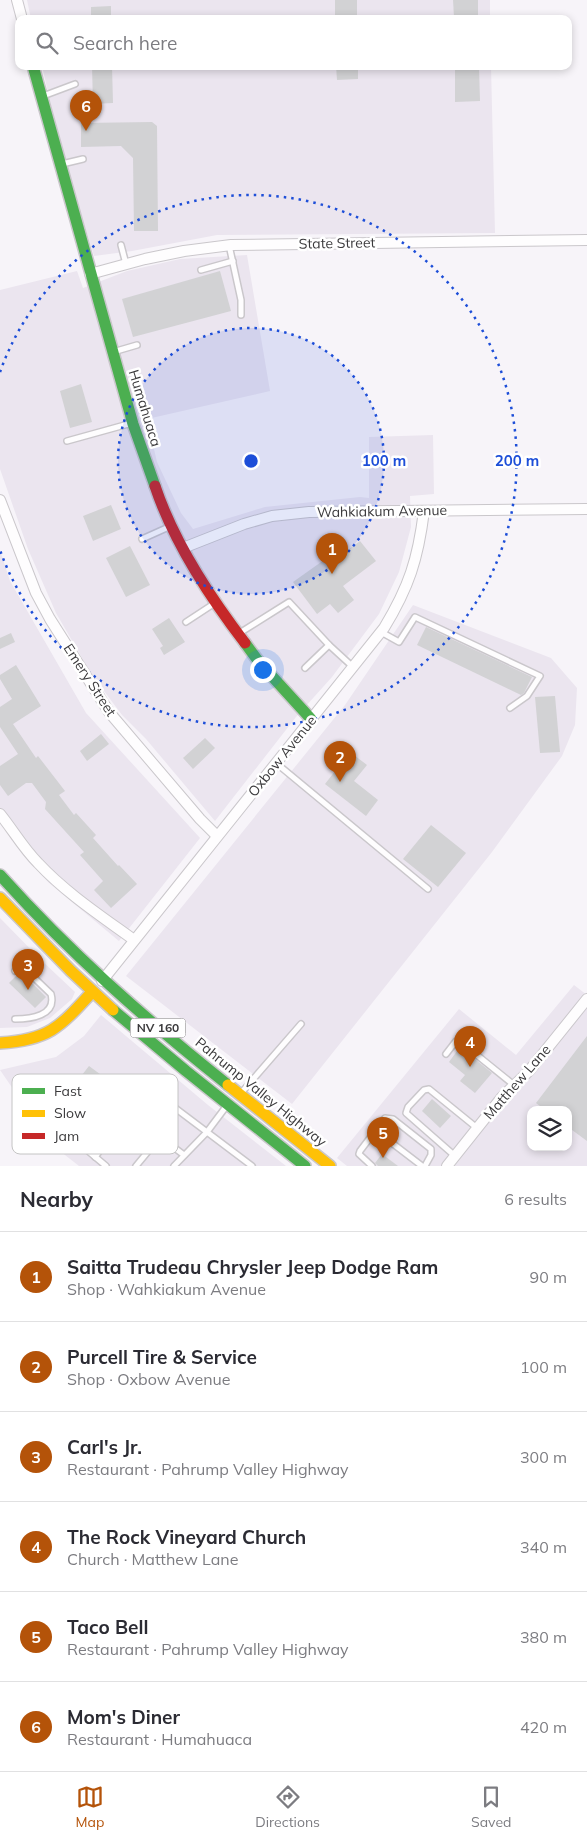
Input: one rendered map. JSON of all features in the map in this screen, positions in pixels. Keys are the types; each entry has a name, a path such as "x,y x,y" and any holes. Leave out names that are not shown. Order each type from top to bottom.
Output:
{"main road":[{"name":"Humahuaca","path":"34,70 62,164 90,274 132,423 159,499 183,548 215,602 265,669 311,719"},
{"name":"Pahrump Valley Highway","path":"0,875 47,928 102,981 330,1166"},
{"name":"NV 160","path":"0,898 51,953 119,1017 305,1166"},
{"path":"18,919 90,980 95,982 102,981"},
{"path":"0,1043 28,1042 49,1034 62,1024 92,992 97,991 106,994 147,1028 180,1046"}],"street":[{"path":"17,0 21,15"},
{"name":"State Street","path":"90,274 145,258 229,245 587,240"},
{"name":"Emery Street","path":"0,500 36,593 50,619 109,712 200,819 217,836"},
{"name":"Wahkiakum Avenue","path":"183,548 244,524 272,516 309,512 587,509"},
{"name":"Oxbow Avenue","path":"102,981 381,632 410,580 420,544 424,511"},
{"path":"0,814 18,840 64,889 134,940"},
{"name":"Matthew Lane","path":"447,1166 502,1097 529,1071 587,999"}],"lane":[{"path":"41,96 76,84"},
{"path":"62,164 83,159"},
{"path":"121,245 126,264"},
{"path":"229,245 241,300 241,316"},
{"path":"201,270 232,261"},
{"path":"112,352 137,345"},
{"path":"67,440 132,423"},
{"path":"142,538 172,526"},
{"path":"186,622 215,602"},
{"path":"238,635 289,602 329,645 353,667"},
{"path":"381,632 399,642 415,616 540,676 527,696 510,708"},
{"path":"306,668 329,645"},
{"path":"276,764 428,889"},
{"path":"15,972 25,969 51,994 53,1000 51,1006 38,1017 15,1019"},
{"path":"174,1166 207,1132 228,1104 240,1094 301,1024"},
{"path":"446,1054 456,1041 462,1043 514,1085"},
{"path":"455,1156 406,1113 408,1107 424,1090 429,1089 477,1128"},
{"path":"178,1111 252,1166"},
{"path":"372,1166 362,1159 359,1154 364,1143 375,1130 386,1118 393,1118 430,1149 432,1155 423,1166 375,1130"},
{"path":"178,1151 184,1156"},
{"path":"92,1154 106,1166"},
{"path":"136,1166 146,1154"}],"shaded area":[{"path":"27,0 490,0 490,15 30,15"},
{"path":"43,70 491,70 495,233 217,235 94,256 61,150"},
{"path":"247,255 270,391 147,419 157,462 181,513 193,529 265,507 360,497 369,498 369,437 433,435 434,494 410,496 411,527 399,572 379,614 332,677 296,717 215,821 146,739 122,715 92,675 56,613 28,549 0,469 0,290 77,271 83,288 127,271 180,259"},
{"path":"0,550 10,581 86,713 200,838 119,941 48,882 21,852 0,822"},
{"path":"413,605 551,658 577,688 575,725 562,756 492,852 292,1104 126,976 345,705"},
{"path":"0,918 75,992 72,999 50,1018 27,1027 0,1028"},
{"path":"574,985 587,995 587,1166 347,1166 337,1158 459,1009 516,1055"},
{"path":"101,1015 171,1074 12,1074 12,1087 0,1070 56,1057 84,1036"},
{"path":"178,1080 286,1166 79,1166 64,1154 178,1154"}],"building":[{"path":"335,0 357,0 357,15 335,15"},
{"path":"453,0 478,0 478,15 454,15"},
{"path":"111,6 111,15 91,15 91,7"},
{"path":"92,70 112,70 113,103 93,104"},
{"path":"336,70 358,70 358,79 337,80"},
{"path":"455,70 479,70 480,101 455,102"},
{"path":"152,122 157,126 158,231 134,231 133,158 121,146 81,147 81,123"},
{"path":"220,271 231,311 133,337 122,299"},
{"path":"81,384 92,422 70,428 60,391"},
{"path":"111,505 121,529 93,541 83,516"},
{"path":"360,541 376,561 343,586 354,600 338,613 330,604 317,614 293,582 324,560 328,565"},
{"path":"130,546 150,585 126,597 106,558"},
{"path":"169,618 185,642 164,655 160,648 163,646 152,629"},
{"path":"426,627 532,677 524,693 521,695 417,645"},
{"path":"11,633 15,642 0,649 0,638"},
{"path":"16,665 41,706 13,724 36,758 38,756 65,791 59,795 74,815 76,813 96,835 93,838 137,884 111,908 94,890 103,881 80,855 84,852 45,809 46,802 32,783 26,783 8,796 0,785 0,766 18,754 0,727 0,707 12,699 0,679 0,675"},
{"path":"555,696 560,752 540,753 535,697"},
{"path":"101,734 109,744 87,761 80,751"},
{"path":"205,738 215,748 193,769 183,758"},
{"path":"350,752 367,765 354,781 378,800 366,816 325,784"},
{"path":"431,825 466,853 438,887 403,859"},
{"path":"22,973 46,997 35,1008 9,983"},
{"path":"587,1036 587,1141 572,1130 572,1106 540,1106 536,1103"},
{"path":"460,1047 492,1073 475,1093 460,1081 465,1075 449,1062"},
{"path":"89,1066 100,1074 83,1074"},
{"path":"432,1099 451,1116 440,1128 422,1111"},
{"path":"382,1154 398,1166 378,1166 375,1163"}],"traffic: fast":[{"path":"34,70 133,424 155,486"},
{"path":"245,643 259,662 311,719"},
{"path":"0,875 26,904 109,984 228,1085"},
{"path":"113,1010 305,1166"}],"traffic: slow":[{"path":"0,898 71,971 113,1010"},
{"path":"0,1043 31,1039 52,1030 62,1023 92,992"},
{"path":"228,1085 330,1166"}],"traffic: jam":[{"path":"155,486 182,548 218,607 245,643"}],"place":[{"name":"Mom's Diner","path":"86,131"},
{"name":"Saitta Trudeau Chrysler Jeep Dodge Ram","path":"332,574"},
{"name":"Purcell Tire & Service","path":"340,782"},
{"name":"Carl's Jr.","path":"28,990"},
{"name":"The Rock Vineyard Church","path":"470,1067"},
{"name":"Taco Bell","path":"383,1158"}]}
